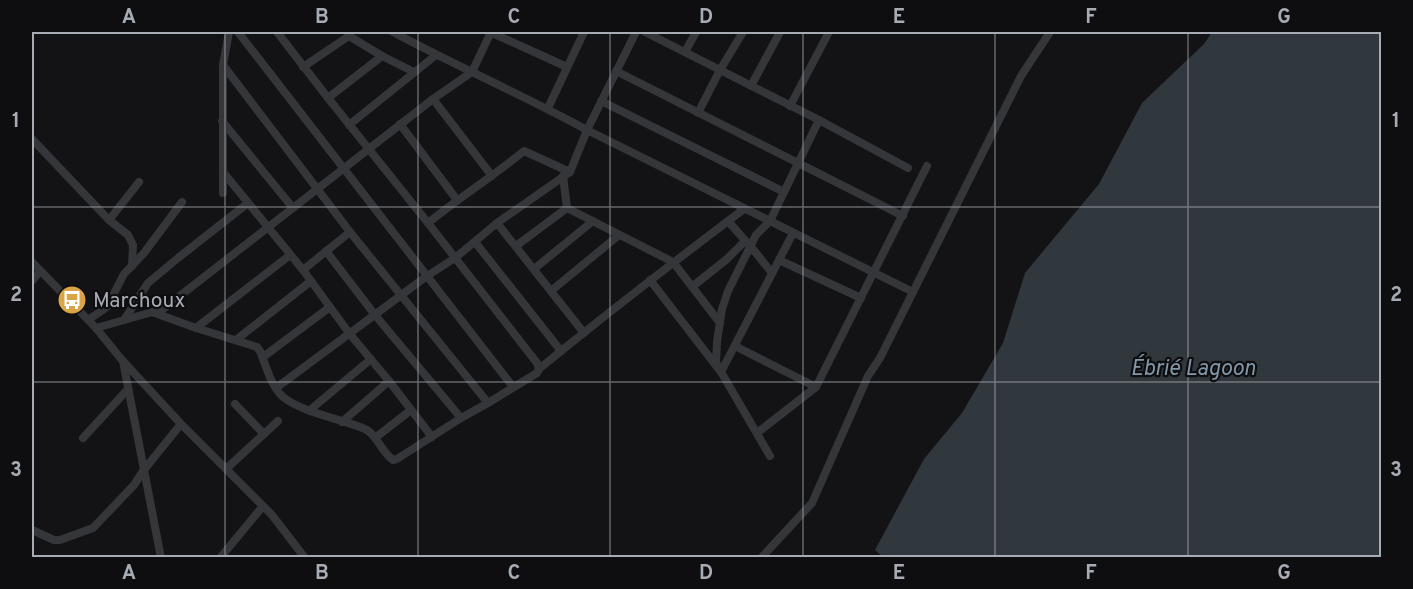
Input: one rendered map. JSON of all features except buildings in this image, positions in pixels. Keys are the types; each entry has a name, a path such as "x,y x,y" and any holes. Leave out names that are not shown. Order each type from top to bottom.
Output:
{"street":[{"path":"223,193 223,65 229,32"},
{"path":"238,32 513,387"},
{"path":"277,32 537,363 539,369"},
{"path":"393,32 914,292"},
{"path":"96,328 163,309 400,124 472,72 491,32 567,67"},
{"path":"548,108 584,32"},
{"path":"567,208 566,174 636,32"},
{"path":"645,32 908,168"},
{"path":"686,52 696,32"},
{"path":"698,113 743,32"},
{"path":"751,86 780,32"},
{"path":"790,106 829,32"},
{"path":"761,558 812,503 868,376 880,358 914,292 1021,76 1050,32"},
{"path":"303,67 350,34 382,56 414,72"},
{"path":"349,125 436,55"},
{"path":"328,98 382,56"},
{"path":"223,65 350,232 488,403"},
{"path":"616,71 903,216"},
{"path":"433,99 492,176"},
{"path":"601,100 784,192"},
{"path":"693,286 747,244 770,221 819,120"},
{"path":"222,121 293,208"},
{"path":"400,124 457,200"},
{"path":"32,139 109,220 128,235 132,245 132,266"},
{"path":"428,223 524,151 566,174"},
{"path":"757,433 816,387 927,166"},
{"path":"223,172 303,270 432,437"},
{"path":"276,388 566,174"},
{"path":"109,220 139,182"},
{"path":"88,320 107,307 124,274 144,253 183,202"},
{"path":"124,320 148,283 248,203"},
{"path":"567,208 673,262 720,323"},
{"path":"516,246 567,208"},
{"path":"152,312 257,347 276,388 283,396 310,410 368,430 387,456 393,460 537,373 539,369 650,280 744,209"},
{"path":"534,269 593,221"},
{"path":"728,221 772,273"},
{"path":"497,223 584,333"},
{"path":"303,270 350,232"},
{"path":"721,371 793,233"},
{"path":"551,291 619,235"},
{"path":"475,242 561,351"},
{"path":"747,244 728,291 720,323 716,362 770,456"},
{"path":"326,251 375,315 461,417"},
{"path":"196,328 290,255"},
{"path":"779,260 861,298"},
{"path":"32,262 96,328 181,424 272,515 305,558"},
{"path":"32,281 40,271"},
{"path":"650,280 721,371"},
{"path":"236,340 311,281"},
{"path":"263,357 330,307"},
{"path":"735,345 816,387"},
{"path":"310,410 371,359"},
{"path":"122,360 161,558"},
{"path":"342,422 389,381"},
{"path":"83,438 128,389"},
{"path":"235,404 264,434"},
{"path":"375,438 411,410"},
{"path":"226,469 278,421"},
{"path":"32,530 54,540 60,540 93,528 134,485 181,424"},
{"path":"220,558 262,506"},
{"path":"293,558 299,550"}],"water":[{"name":"Ébrié Lagoon","path":"1212,32 1381,32 1381,557 883,557 875,550 924,459 962,413 1003,343 1025,273 1099,184 1142,103 1204,44"}],"place":[{"name":"Marchoux","path":"72,300"}]}
